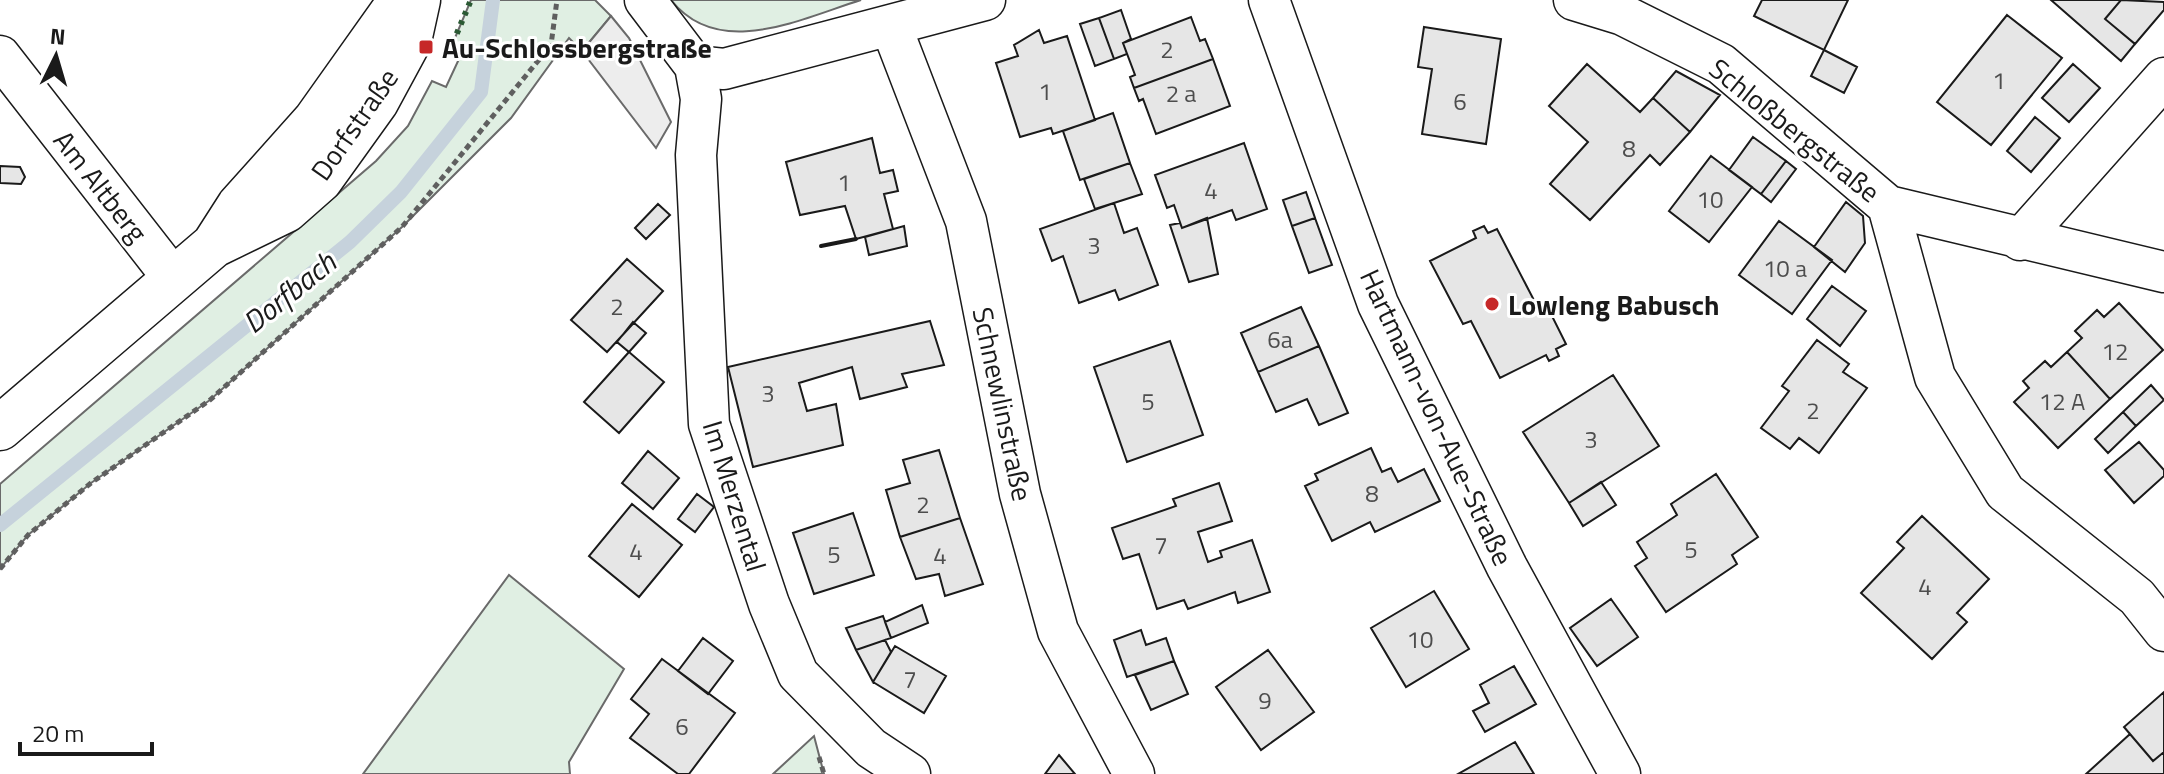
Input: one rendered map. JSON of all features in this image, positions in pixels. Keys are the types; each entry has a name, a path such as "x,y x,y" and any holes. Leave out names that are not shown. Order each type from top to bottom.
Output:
{"main road":[{"name":"Dorfstraße","path":"214,245 239,206 315,121 401,0"},
{"name":"Dorfstraße","path":"0,428 214,245 286,210 320,180 376,102 409,41 418,0"}],"street":[{"path":"645,0 695,66 724,69 985,0"},
{"name":"Hartmann-von-Aue-Straße","path":"1269,0 1378,304 1507,567 1620,774"},
{"name":"Schloßbergstraße","path":"1574,0 1623,15 1721,64 1888,206 2164,272"},
{"name":"Schnewlinstraße","path":"891,26 966,221 1020,494 1058,631 1134,774"},
{"name":"Am Altberg","path":"0,56 173,278"},
{"name":"Im Merzental","path":"695,66 701,99 696,155 709,424 769,604 798,674 871,748 910,774"},
{"path":"2020,240 2164,78"},
{"path":"1888,206 1935,377 2005,492 2150,599 2164,631"}],"path":[{"path":"0,569 28,535 91,483 210,400 402,227 551,45 557,0"}],"green space":[{"path":"471,0 595,0 611,16 582,51 569,38 511,118 402,227 210,400 91,483 28,535 0,569 0,484 376,161 408,126 432,81 446,87 459,59 449,52"},
{"path":"671,0 861,0 788,24 737,32 713,28 691,18"},
{"path":"509,575 624,669 569,762 570,774 363,774"},
{"path":"814,736 824,774 773,774"}],"shaded area":[{"path":"611,16 629,38 671,122 656,148 582,51"}],"building":[{"path":"1762,0 1848,0 1824,50 1754,16"},
{"path":"2051,0 2121,0 2105,19 2135,44 2121,61"},
{"path":"2121,0 2164,2 2164,10 2135,44 2105,19"},
{"path":"1121,10 1131,39 1123,43 1127,54 1114,59 1099,18"},
{"path":"2007,15 2062,58 1991,145 1937,102"},
{"path":"1191,17 1200,41 1205,39 1213,59 1134,88 1130,77 1135,75 1123,43"},
{"path":"1099,18 1114,59 1095,66 1080,24"},
{"path":"1424,27 1501,39 1486,144 1422,134 1432,69 1418,67"},
{"path":"1039,30 1044,43 1067,36 1095,120 1053,134 1051,128 1020,137 996,63 1018,56 1014,45"},
{"path":"1824,50 1857,67 1844,93 1811,76"},
{"path":"1213,59 1230,106 1156,134 1143,99 1139,101 1134,88"},
{"path":"1587,64 1640,112 1653,98 1690,132 1660,165 1650,155 1590,220 1550,184 1588,142 1549,106"},
{"path":"2073,64 2100,88 2069,122 2042,98"},
{"path":"1676,71 1720,95 1690,132 1653,98"},
{"path":"1113,113 1130,163 1080,180 1063,131"},
{"path":"2035,117 2060,138 2031,172 2007,151"},
{"path":"1753,137 1786,161 1761,194 1729,170"},
{"path":"872,138 880,173 893,170 898,191 884,194 893,229 856,239 845,206 800,215 786,162"},
{"path":"1244,143 1267,209 1236,220 1232,210 1182,228 1174,205 1167,208 1155,175"},
{"path":"1711,156 1752,187 1709,242 1669,211"},
{"path":"1786,161 1796,169 1771,202 1761,194"},
{"path":"1130,163 1142,194 1095,209 1084,179"},
{"path":"0,166 20,167 25,177 21,184 0,183"},
{"path":"1306,192 1315,218 1292,226 1283,200"},
{"path":"1846,202 1863,216 1865,243 1845,272 1814,247"},
{"path":"1114,203 1124,233 1137,228 1158,285 1119,300 1115,290 1079,303 1063,256 1052,261 1040,229"},
{"path":"658,204 670,215 646,239 635,228"},
{"path":"1207,218 1218,274 1189,282 1170,225 1180,223 1182,228"},
{"path":"1315,218 1332,265 1309,273 1292,226"},
{"path":"1779,221 1832,260 1792,314 1739,275"},
{"path":"904,226 907,246 869,255 865,237"},
{"path":"1484,226 1488,233 1497,229 1538,308 1546,304 1566,344 1556,349 1559,356 1549,361 1546,355 1500,378 1471,321 1463,324 1430,261 1476,238 1473,231"},
{"path":"627,259 663,291 607,352 571,320"},
{"path":"1832,286 1866,311 1840,346 1807,319"},
{"path":"2119,303 2163,350 2110,399 2067,352 2082,338 2075,331 2097,310 2104,317"},
{"path":"1301,307 1319,346 1258,372 1241,333"},
{"path":"930,321 944,365 902,374 907,387 860,399 852,367 799,383 807,411 836,404 843,445 753,467 728,367"},
{"path":"633,322 646,333 629,352 617,342"},
{"path":"1817,340 1849,364 1843,372 1867,388 1819,453 1799,438 1790,449 1761,428 1789,391 1782,386"},
{"path":"1170,341 1203,435 1127,462 1094,367"},
{"path":"1319,346 1348,413 1319,425 1307,399 1276,412 1258,372"},
{"path":"629,352 664,382 619,433 584,402"},
{"path":"2067,352 2110,399 2058,448 2014,402 2029,388 2023,381 2045,361 2051,367"},
{"path":"1613,375 1659,446 1569,503 1523,432"},
{"path":"2151,385 2164,400 2136,426 2123,412"},
{"path":"2123,412 2136,426 2108,453 2095,439"},
{"path":"2139,442 2164,470 2164,476 2134,503 2105,470"},
{"path":"1371,448 1382,472 1391,468 1398,482 1424,469 1440,501 1375,532 1370,522 1332,541 1305,486 1318,480 1315,474"},
{"path":"939,450 960,518 900,537 886,490 910,483 903,460"},
{"path":"648,451 679,478 653,509 622,483"},
{"path":"1716,474 1758,537 1732,555 1737,564 1666,612 1635,566 1647,558 1637,542 1677,515 1671,504"},
{"path":"1601,482 1616,505 1583,526 1569,503"},
{"path":"1219,483 1232,521 1198,532 1208,562 1222,557 1220,551 1252,540 1270,592 1238,603 1235,592 1188,609 1184,600 1157,609 1139,554 1123,559 1112,528 1176,506 1173,499"},
{"path":"697,494 714,507 695,532 678,519"},
{"path":"632,504 682,545 639,597 589,556"},
{"path":"853,513 874,575 814,594 793,533"},
{"path":"1922,516 1989,579 1957,613 1967,622 1932,659 1861,593 1904,548 1897,542"},
{"path":"960,518 983,584 945,596 939,574 916,579 900,537"},
{"path":"1434,591 1469,649 1406,687 1371,628"},
{"path":"1611,599 1638,637 1597,666 1570,628"},
{"path":"922,605 928,623 891,638 885,622"},
{"path":"883,616 891,638 856,650 846,628"},
{"path":"1141,630 1146,645 1166,638 1174,661 1127,677 1114,640"},
{"path":"703,638 733,661 708,694 678,671"},
{"path":"885,640 891,652 873,682 856,650"},
{"path":"895,646 946,676 924,713 873,682"},
{"path":"1268,650 1314,712 1261,750 1216,687"},
{"path":"662,659 735,713 689,774 678,774 630,738 649,714 631,699"},
{"path":"1174,661 1188,694 1151,710 1135,675"},
{"path":"1514,666 1536,704 1485,732 1473,711 1489,703 1480,685"},
{"path":"2164,692 2164,752 2153,761 2124,727"},
{"path":"2130,734 2153,761 2164,752 2164,774 2086,774"},
{"path":"1515,742 1534,774 1458,774"},
{"path":"1059,755 1075,774 1045,774"}],"waterway":[{"name":"Dorfbach","path":"0,525 350,242 401,192 481,92 493,0"}],"hedge":[{"path":"449,52 471,0"}],"wall":[{"path":"821,246 856,239"}],"place":[{"name":"Au-Schlossbergstraße","path":"426,47"},
{"name":"Lowleng Babusch","path":"1492,304"}]}
